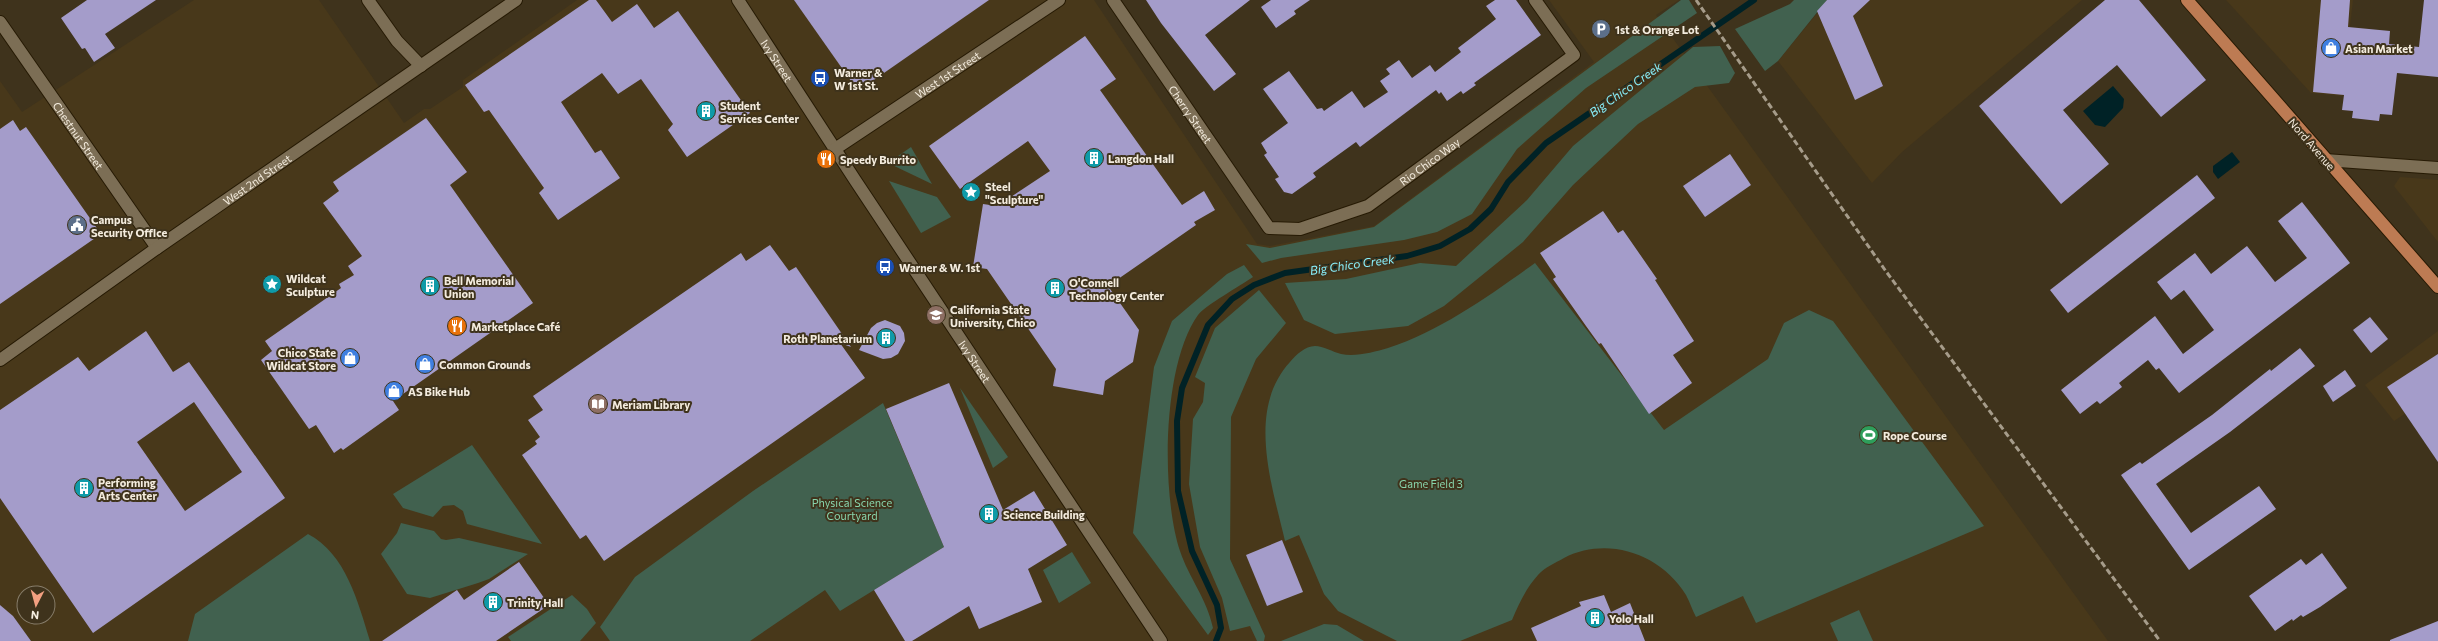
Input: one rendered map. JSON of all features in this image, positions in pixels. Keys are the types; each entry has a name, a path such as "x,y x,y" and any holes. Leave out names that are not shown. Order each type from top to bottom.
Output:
{"main road":[{"name":"Nord Avenue","path":"2188,0 2325,160 2438,287"}],"street":[{"path":"368,0 397,41 421,66"},
{"name":"West 2nd Street","path":"0,360 157,248 516,0"},
{"name":"Ivy Street","path":"738,0 835,149 1162,641"},
{"name":"West 1st Street","path":"835,149 1059,0"},
{"name":"Cherry Street","path":"1113,0 1269,228"},
{"name":"Rio Chico Way","path":"1269,228 1300,229 1368,206 1574,55 1536,0"},
{"name":"Chestnut Street","path":"0,22 157,248"},
{"path":"2325,160 2438,168"}],"shaded area":[{"name":"California State University, Chico","path":"194,0 319,0 404,123 424,109 430,109 463,87 463,80 577,0 1094,0 1257,244 1270,246 1374,226 1594,62 1549,0 1679,0 1656,15 2108,641 0,641 0,81 22,112"},
{"path":"1828,0 2082,0 1902,152 1872,183 1778,61"},
{"path":"2226,0 2353,0 2342,96 2311,93"},
{"path":"2400,177 2438,180 2438,242 2394,186"},
{"path":"2438,331 2438,392 2394,421 2365,385"}],"green space":[{"path":"1681,0 1689,0 1697,13 1586,88 1517,149 1472,214 1437,232 1404,240 1281,258 1262,263 1246,244 1270,248 1374,227"},
{"path":"1794,0 1827,0 1778,61 1765,71 1735,29 1790,4"},
{"path":"1720,46 1735,73 1729,83 1695,87 1638,124 1573,185 1523,242 1444,306 1408,326 1335,334 1304,320 1285,283 1346,279 1420,263 1456,266 1527,200 1573,146 1693,47"},
{"path":"911,147 932,184 888,163"},
{"path":"889,181 937,197 951,217 921,233"},
{"name":"Game Field 3","path":"1535,263 1664,430 1768,359 1784,323 1809,310 1833,321 1984,526 1756,623 1743,596 1696,617 1686,595 1675,580 1662,568 1631,552 1615,549 1598,549 1581,552 1564,558 1550,566 1540,572 1530,585 1512,620 1460,641 1397,641 1338,611 1324,594 1299,535 1285,541 1269,472 1266,448 1266,425 1269,402 1277,381 1292,359 1301,351 1311,346 1318,346 1341,354 1353,355 1388,348 1427,332 1465,311"},
{"path":"1244,265 1253,277 1215,301 1198,315 1186,337 1177,365 1171,397 1168,430 1168,464 1174,527 1184,561 1210,617 1213,628 1208,635 1133,533 1154,367 1172,321 1227,274"},
{"path":"1259,290 1286,323 1256,359 1231,417 1230,559 1265,636 1264,641 1257,641 1250,626 1230,631 1222,598 1200,547 1189,484 1193,419 1203,402 1205,383 1195,377 1215,328"},
{"path":"960,388 1008,457 993,468"},
{"name":"Physical Science Courtyard","path":"883,403 944,547 840,611 825,590 750,641 610,641 600,627 635,577 753,491"},
{"path":"472,445 542,544 467,524 463,511 454,505 443,506 433,517 403,508 393,494"},
{"path":"401,523 434,531 441,539 446,540 459,538 528,554 489,579 478,583 430,598 407,594 381,554 397,533"},
{"path":"308,534 321,543 341,566 355,595 370,641 188,641 195,614"},
{"path":"1072,552 1091,583 1059,603 1043,570"},
{"path":"572,595 587,609 596,623 580,641 511,641 508,637"},
{"path":"1859,610 1873,641 1838,641 1830,623"},
{"path":"1324,624 1337,625 1364,641 1281,641"}],"water":[{"path":"2113,86 2124,99 2123,108 2105,127 2095,125 2083,111"},
{"path":"2232,152 2240,162 2218,179 2213,172 2213,166"}],"building":[{"path":"87,0 156,0 105,34 115,48 94,62 85,48 82,49 61,18"},
{"name":"Student Services Center","path":"589,0 596,0 612,22 637,4 654,28 678,11 750,113 687,157 668,130 673,124 641,79 618,94 602,73 561,102 595,153 601,150 620,178 558,220 539,193 544,188 489,110 484,112 465,85"},
{"path":"794,0 989,0 858,91"},
{"path":"1146,0 1250,0 1205,35 1236,74 1214,91 1161,23"},
{"path":"1271,0 1310,0 1294,11 1296,14 1276,28 1261,7"},
{"path":"1495,0 1516,0 1541,35 1474,83 1476,85 1463,94 1461,91 1447,101 1441,92 1439,94 1436,90 1360,147 1356,142 1313,173 1316,177 1292,194 1284,192 1275,179 1279,177 1264,155 1267,153 1261,143 1288,123 1263,89 1289,71 1317,109 1322,108 1324,111 1352,91 1364,108 1388,92 1380,81 1390,74 1386,69 1399,60 1412,78 1430,65 1435,72 1461,52 1458,48 1496,19 1486,6"},
{"path":"1827,0 1870,0 1853,16 1883,86 1855,100 1817,11"},
{"path":"2105,0 2139,0 2206,80 2161,117 2117,65 2063,110 2109,164 2061,204 1979,106"},
{"path":"2321,0 2350,0 2348,27 2390,31 2389,44 2419,47 2424,0 2438,0 2438,77 2397,73 2392,115 2380,114 2379,121 2352,118 2353,111 2342,110 2344,95 2313,92"},
{"path":"1085,36 1116,79 1100,90 1182,205 1204,191 1215,210 1194,222 1196,225 1108,286 1139,330 1133,362 1105,381 1103,395 1053,386 1056,369 987,269 973,267 983,204 997,206 1050,171 1028,141 960,189 929,146"},
{"name":"Bell Memorial Union","path":"426,118 467,172 450,185 533,303 393,401 399,410 343,450 341,448 334,453 316,425 309,429 261,360 272,351 265,341 341,288 339,284 354,275 348,266 362,256 323,203 339,191 333,182"},
{"path":"13,120 20,131 26,127 101,234 0,304 0,129"},
{"path":"1730,154 1751,185 1705,217 1683,186"},
{"path":"2197,175 2215,198 2068,313 2050,290"},
{"path":"2302,202 2350,263 2179,393 2159,368 2156,370 2148,360 2119,383 2122,387 2100,404 2097,401 2080,414 2061,390 2155,316 2183,354 2214,330 2184,290 2171,300 2157,282 2195,253 2211,274 2247,246 2275,282 2307,258 2278,221"},
{"path":"1603,211 1618,233 1623,230 1657,279 1655,280 1694,341 1673,355 1692,383 1649,414 1601,343 1599,344 1553,279 1556,277 1540,253"},
{"name":"Meriam Library","path":"770,245 789,271 796,267 851,347 840,343 865,378 604,561 586,535 580,539 522,455 537,444 535,441 540,437 528,420 543,410 533,396 741,253 746,261"},
{"path":"2370,317 2388,339 2371,353 2353,330"},
{"name":"Roth Planetarium","path":"885,320 900,326 904,333 905,341 898,354 891,358 883,359 859,350 871,328 877,323"},
{"name":"Performing Arts Center","path":"146,331 173,372 189,362 285,498 93,633 0,498 0,410 78,357 89,371","holes":["194,402 242,472 185,511 137,442"]},
{"path":"2300,348 2315,366 2230,432 2156,484 2191,533 2259,486 2276,509 2189,570 2121,475 2140,462 2142,464 2212,415 2270,369 2271,371"},
{"path":"2438,354 2438,462 2387,387"},
{"path":"2345,370 2356,386 2333,402 2323,386"},
{"name":"Science Building","path":"949,383 1003,510 1034,491 1067,545 1028,569 1042,602 979,629 969,606 912,641 905,641 874,590 944,547 886,409"},
{"path":"1282,540 1303,592 1267,606 1246,555"},
{"path":"2322,553 2347,588 2320,607 2303,617 2301,615 2293,621 2292,619 2275,631 2249,596 2301,559 2306,565"},
{"name":"Trinity Hall","path":"519,562 549,605 496,641 382,641 457,590 464,600"},
{"name":"Yolo Hall","path":"1604,595 1611,612 1630,603 1645,641 1537,641 1531,628 1581,606 1579,602"},
{"path":"0,605 13,616 16,620 16,625 19,625 31,641 0,641"},
{"path":"2438,621 2438,641 2390,641 2390,640"}],"waterway":[{"name":"Big Chico Creek","path":"1216,641 1221,628 1217,605 1192,551 1178,491 1177,421 1182,388 1208,325 1232,299 1254,285 1285,273 1407,256 1440,246 1470,229 1491,209 1508,182 1546,143 1754,0"}],"railway":[{"path":"1696,0 1885,270 2160,641"}],"place":[{"name":"1st & Orange Lot","path":"1601,29"},
{"name":"Asian Market","path":"2331,48"},
{"name":"Warner & W 1st St.","path":"820,78"},
{"name":"Student Services Center","path":"706,111"},
{"name":"Langdon Hall","path":"1094,158"},
{"name":"Speedy Burrito","path":"826,159"},
{"name":"Steel \"Sculpture\"","path":"971,192"},
{"name":"Campus Security Office","path":"77,225"},
{"name":"Warner & W. 1st","path":"885,267"},
{"name":"Wildcat Sculpture","path":"272,284"},
{"name":"Bell Memorial Union","path":"430,286"},
{"name":"O'Connell Technology Center","path":"1055,288"},
{"name":"California State University, Chico","path":"936,315"},
{"name":"Marketplace Café","path":"457,326"},
{"name":"Roth Planetarium","path":"886,338"},
{"name":"Chico State Wildcat Store","path":"350,358"},
{"name":"Common Grounds","path":"425,364"},
{"name":"AS Bike Hub","path":"394,391"},
{"name":"Meriam Library","path":"598,404"},
{"name":"Rope Course","path":"1869,435"},
{"name":"Performing Arts Center","path":"84,488"},
{"name":"Science Building","path":"989,514"},
{"name":"Trinity Hall","path":"493,602"},
{"name":"Yolo Hall","path":"1595,618"}]}
